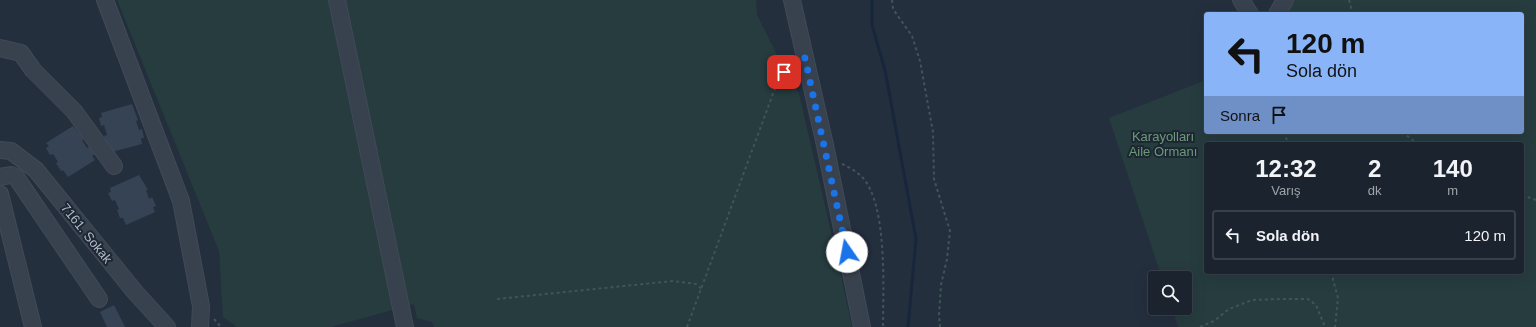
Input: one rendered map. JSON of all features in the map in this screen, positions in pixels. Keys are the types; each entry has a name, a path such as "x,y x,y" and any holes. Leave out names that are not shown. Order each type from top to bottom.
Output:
{"street":[{"path":"105,0 181,201 200,306 200,327"},
{"path":"337,0 405,327"},
{"path":"792,0 825,145 862,327"},
{"path":"1241,0 1249,12"},
{"path":"1278,12 1285,0"},
{"path":"0,48 21,52 33,70 74,111 114,166"},
{"name":"7161. Sokak","path":"0,150 11,152 36,170 135,292 167,327"},
{"path":"0,177 11,175 16,176 99,299"},
{"path":"0,194 33,327"}],"path":[{"path":"892,0 893,9 912,36 920,61 933,132 934,179 950,231 947,259 941,285 939,316 940,327"},
{"path":"1349,0 1352,12"},
{"path":"686,327 702,289 751,150 774,91 784,72 793,64 805,58"},
{"path":"1405,134 1415,142"},
{"path":"841,164 854,170 863,178 872,192 878,216 884,255 883,327"},
{"path":"1524,196 1536,200"},
{"path":"1332,274 1338,298 1335,327"},
{"path":"498,298 673,281 696,284 702,289"},
{"path":"1200,327 1214,320 1230,309 1252,300 1308,299 1316,305 1325,327"}],"green space":[{"path":"117,0 756,0 757,15 780,61 799,94 852,327 434,327 432,322 417,318 414,304 331,327 237,327 223,317 219,251"},
{"name":"Karayolları Aile Ormanı","path":"1282,0 1536,0 1536,327 1178,327 1174,315 1192,315 1192,271 1160,271 1109,118 1204,81 1204,134 1524,134 1524,12 1279,12"}],"building":[{"path":"132,104 138,120 136,121 139,130 142,129 144,138 141,138 142,144 112,152 109,144 107,145 104,136 107,135 104,125 101,126 99,118 102,117 101,113"},
{"path":"73,126 84,139 82,140 87,148 90,146 95,154 92,156 95,160 68,177 63,170 61,171 53,154 50,155 46,148 49,146 46,143"},
{"path":"139,175 148,190 146,190 149,199 152,197 156,206 153,207 155,212 126,225 123,218 120,218 117,210 119,209 115,200 112,201 108,193 111,192 110,188"},
{"path":"114,305 125,327 107,327 100,312"}],"waterway":[{"path":"872,0 872,25 885,70 916,239 908,327"}],"route":[{"path":"784,72 793,64 805,58 847,252"}]}
